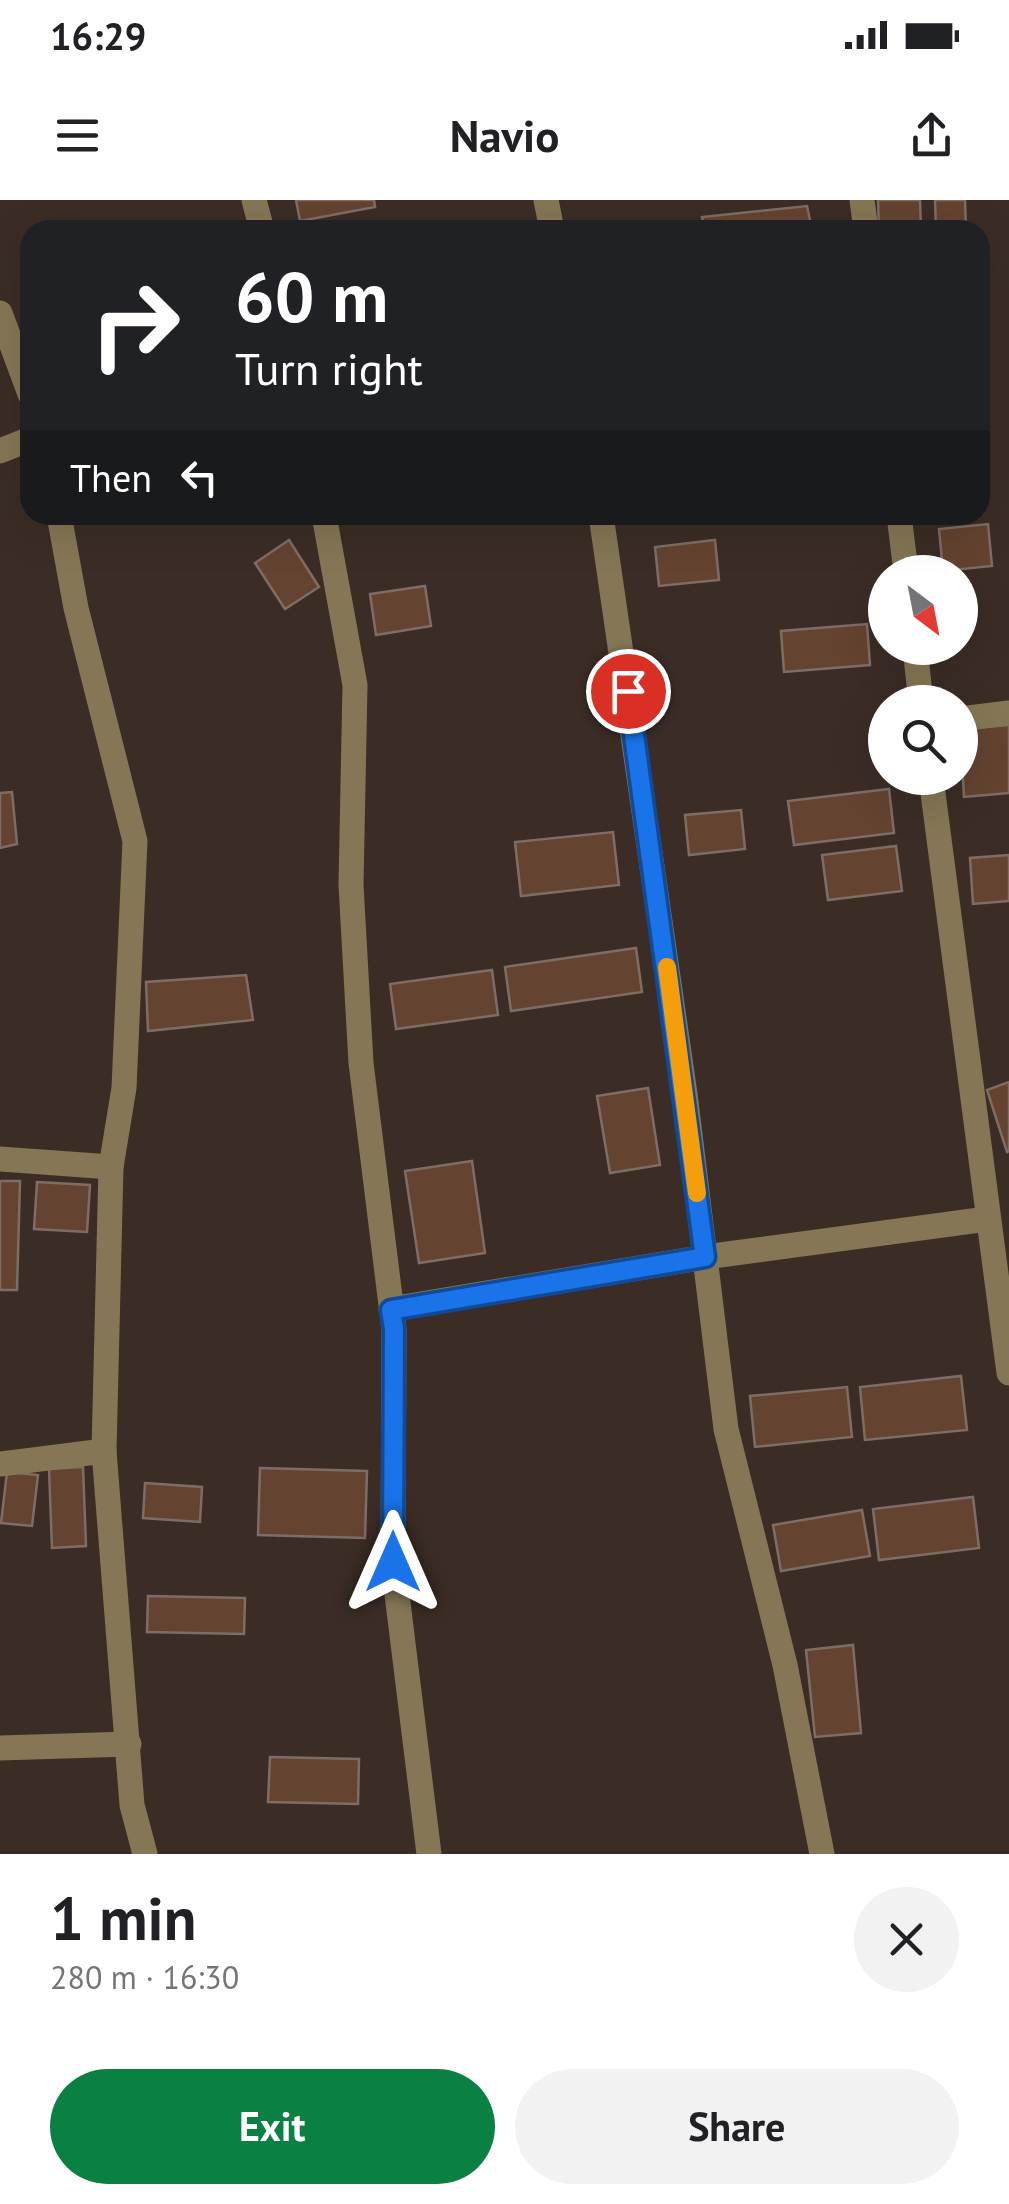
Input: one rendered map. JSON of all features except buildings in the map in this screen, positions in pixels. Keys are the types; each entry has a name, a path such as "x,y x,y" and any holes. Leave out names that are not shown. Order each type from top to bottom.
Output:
{"street":[{"path":"0,312 20,367"},
{"path":"61,525 76,608 135,841 124,1088 111,1167 104,1451 132,1805 145,1854"},
{"path":"326,525 354,684 351,885 360,1063 394,1329 393,1562 429,1854"},
{"path":"602,525 685,1094 726,1429 785,1665 822,1854"},
{"path":"900,525 904,555"},
{"path":"978,717 1009,713"},
{"path":"932,795 987,1219 1002,1281 1009,1373"},
{"path":"0,1159 111,1167"},
{"path":"391,1310 705,1257 987,1219"},
{"path":"0,1464 104,1451"},
{"path":"0,1748 129,1744"}],"slow traffic":[{"path":"667,967 697,1193"}],"route":[{"path":"393,1562 391,1310 705,1257 628,691"}]}
